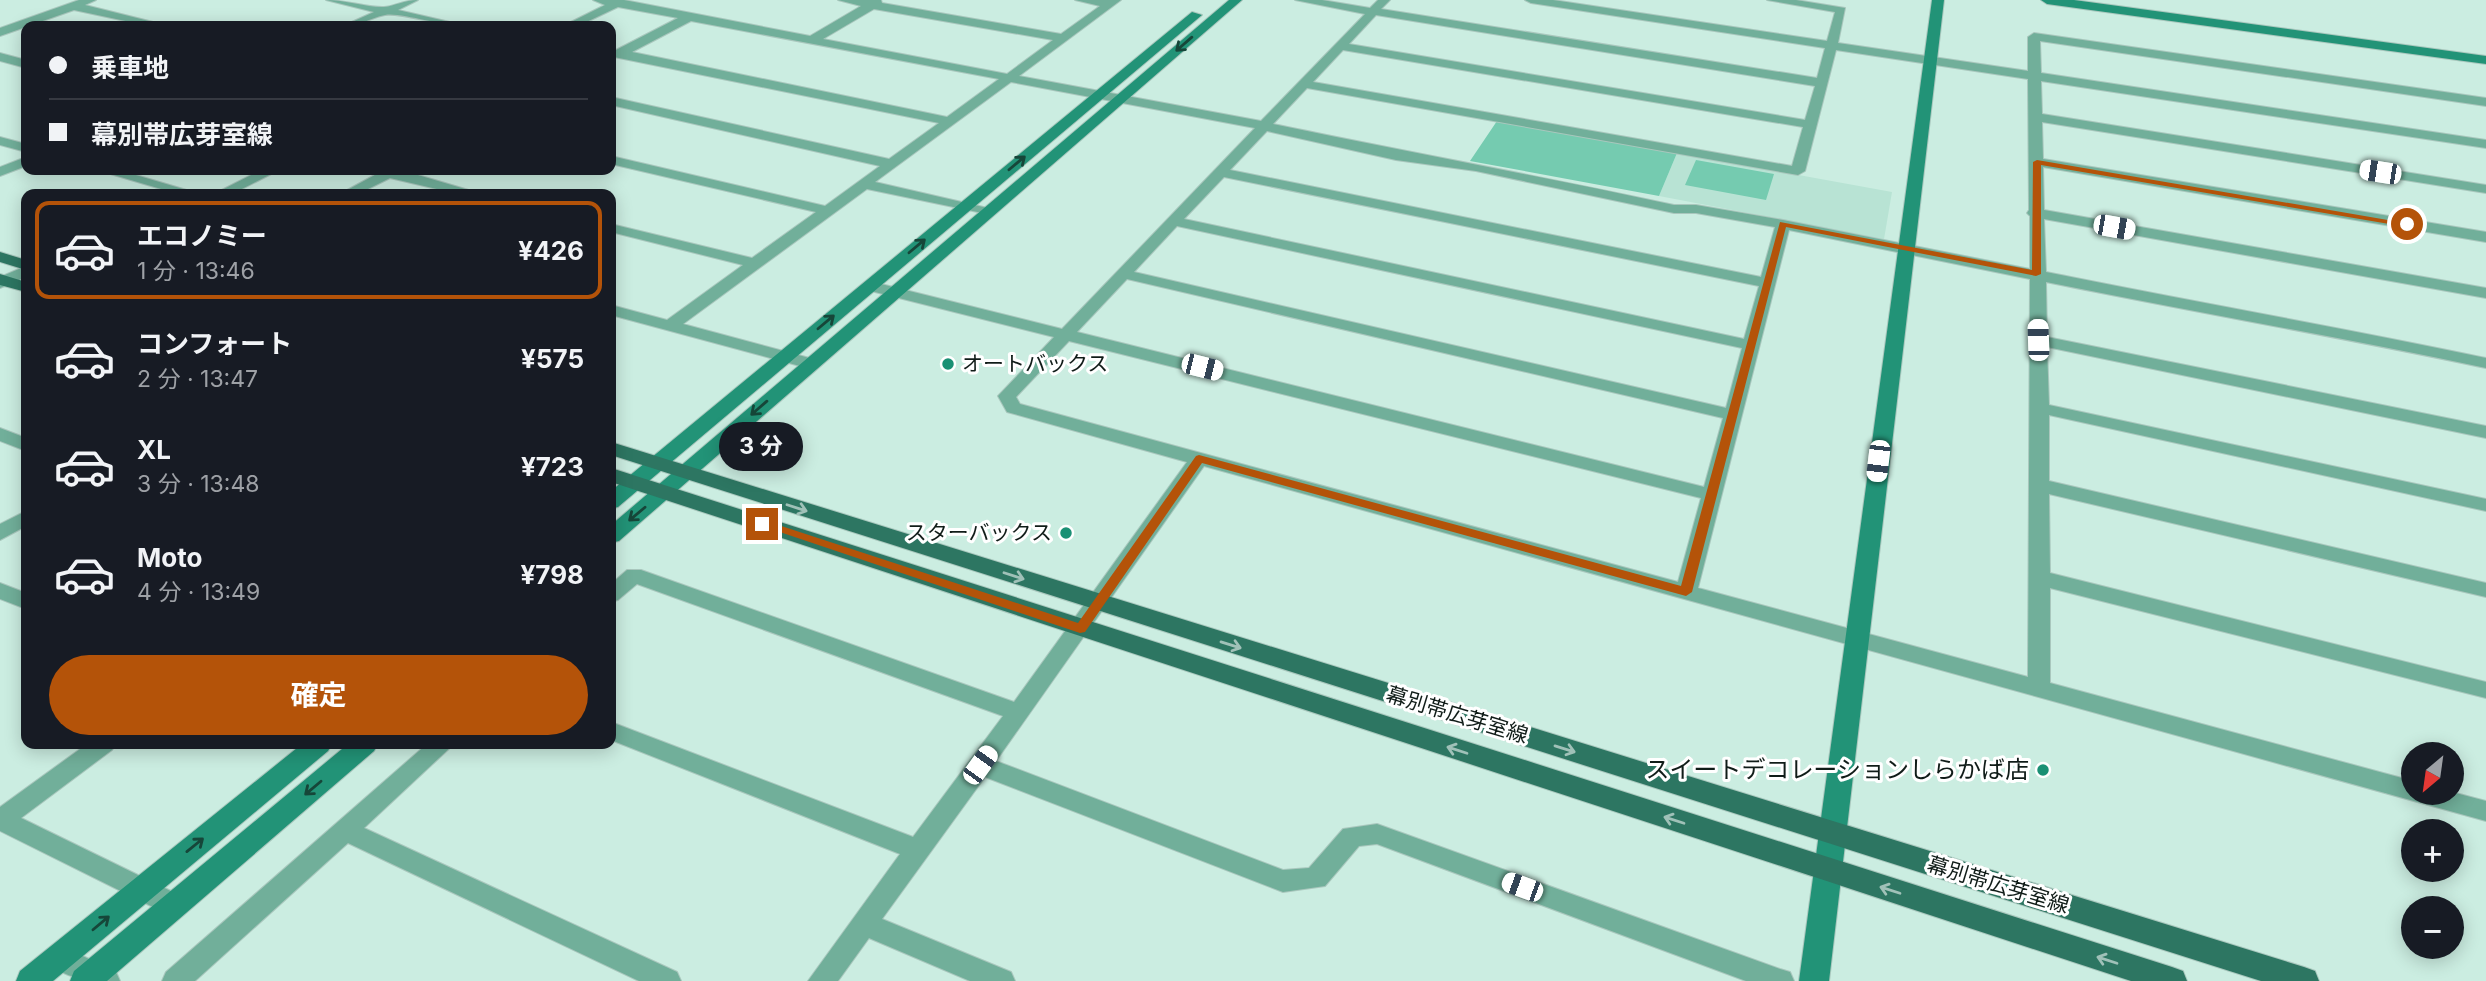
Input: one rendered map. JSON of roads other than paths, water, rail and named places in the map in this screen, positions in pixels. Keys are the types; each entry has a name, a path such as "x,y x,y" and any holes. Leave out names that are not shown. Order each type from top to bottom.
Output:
{"main road":[{"path":"0,257 21,266"},
{"path":"2,281 21,286"},
{"name":"幕別帯広芽室線","path":"616,449 2304,981"},
{"name":"幕別帯広芽室線","path":"616,477 2172,981"}],"street":[{"path":"31,21 90,0"},
{"path":"332,0 436,21"},
{"path":"361,21 412,0"},
{"path":"599,0 621,2 811,41 1264,126 1446,165 1476,167 1661,206 1783,224 2259,321 2312,326 2486,363"},
{"path":"844,0 876,2 1061,38"},
{"path":"1081,0 1112,2"},
{"path":"616,498 1214,0"},
{"path":"616,532 1236,0"},
{"path":"1301,0 1822,83"},
{"path":"1384,0 1007,396 1013,408 2401,788"},
{"path":"1531,0 2486,144"},
{"path":"1305,84 1798,171 1842,10 1773,0"},
{"path":"1814,981 1855,639 1938,0"},
{"path":"2047,0 2486,60"},
{"path":"580,21 621,2"},
{"path":"811,41 876,2"},
{"path":"670,326 1112,2"},
{"path":"73,6 140,21"},
{"path":"616,54 690,17"},
{"path":"0,32 21,25"},
{"path":"2039,689 2040,408 2034,213 2037,162 2034,37 2486,102"},
{"path":"1341,46 1812,124"},
{"path":"616,55 950,121"},
{"path":"0,57 21,63"},
{"path":"616,102 891,164"},
{"path":"2036,117 2486,189"},
{"path":"0,141 21,147"},
{"path":"616,161 828,211"},
{"path":"2037,162 2486,237"},
{"path":"0,173 21,164"},
{"path":"1221,172 1768,283"},
{"path":"123,175 174,189"},
{"path":"232,189 261,175"},
{"path":"357,189 383,175"},
{"path":"406,175 457,189"},
{"path":"865,184 987,212"},
{"path":"2034,213 2486,293"},
{"path":"1174,221 1751,345"},
{"path":"1686,592 1783,224"},
{"path":"616,229 756,264"},
{"path":"2,281 21,271"},
{"path":"1124,274 1733,415"},
{"path":"869,286 1712,495"},
{"path":"616,311 811,364"},
{"path":"2038,340 2486,432"},
{"path":"2040,408 2486,505"},
{"path":"0,434 21,443"},
{"path":"822,981 1099,603 1199,458"},
{"path":"2038,485 2486,590"},
{"path":"0,533 21,520"},
{"path":"616,591 634,575 1018,713"},
{"path":"2040,578 2486,690"},
{"path":"0,590 21,599"},
{"path":"616,733 918,850"},
{"path":"96,749 0,820 174,905"},
{"path":"31,981 313,749"},
{"path":"60,957 95,979 174,905 359,749"},
{"path":"176,981 436,749"},
{"path":"980,765 1283,881 1316,878 1352,836 1377,834 1780,981"},
{"path":"2464,805 2486,811"},
{"path":"345,830 667,981"},
{"path":"864,924 1000,981"}],"place":[{"name":"オートバックス","path":"948,364"},
{"name":"スターバックス","path":"1066,533"},
{"name":"スイートデコレーションしらかば店","path":"2043,770"}]}
